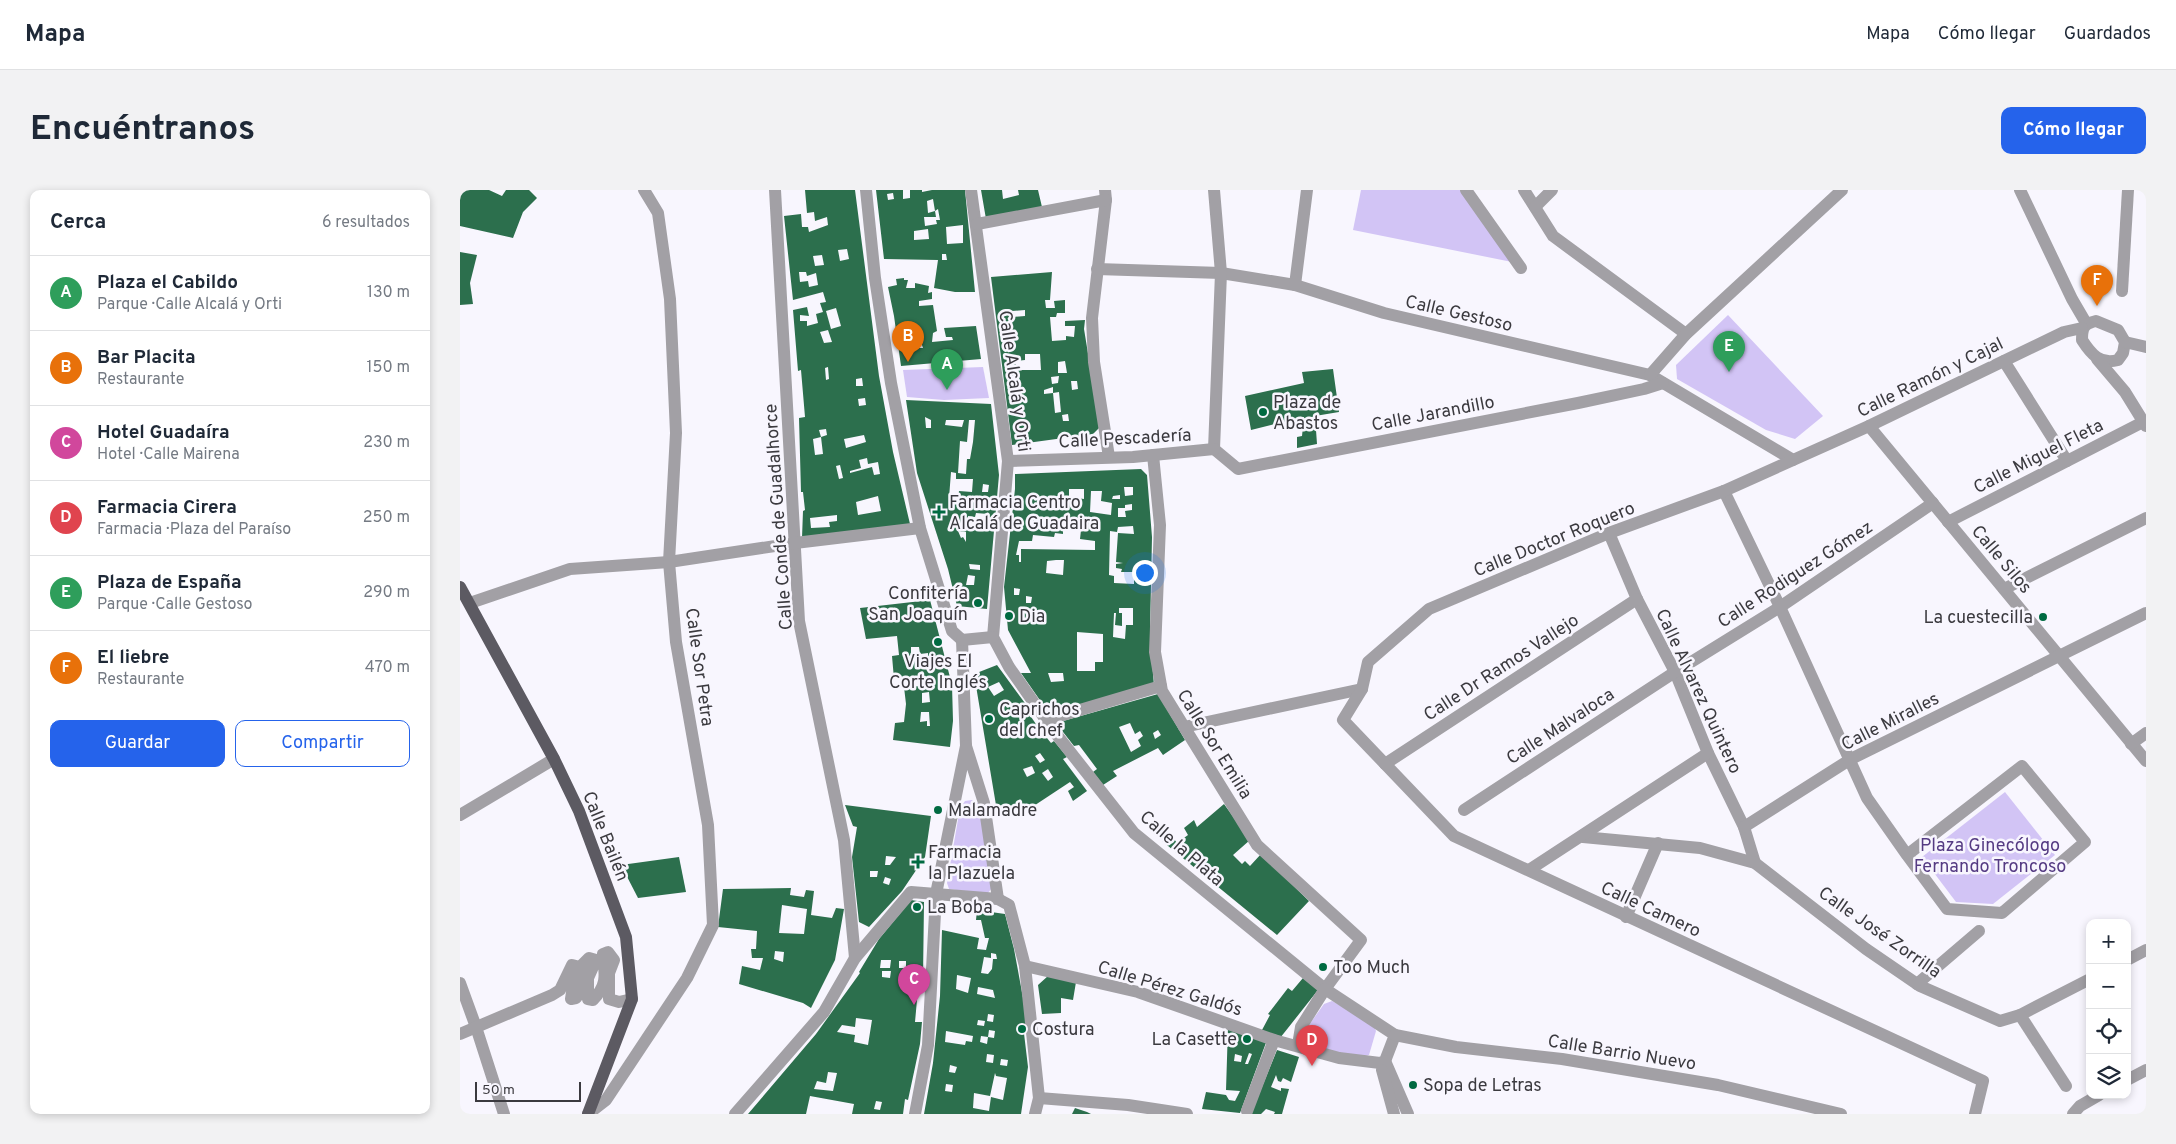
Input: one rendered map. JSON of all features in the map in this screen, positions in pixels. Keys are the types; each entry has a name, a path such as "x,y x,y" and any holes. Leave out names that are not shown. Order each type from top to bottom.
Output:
{"main road":[{"name":"Calle Bailén","path":"460,588 470,603 554,759 579,811 626,937 632,999 588,1114"}],"street":[{"name":"Calle Sor Petra","path":"588,1114 606,1100 688,978 713,925 708,825 676,642 669,562 676,433 670,299 658,214 644,190"},
{"name":"Calle Conde de Guadalhorce","path":"775,190 799,621 844,840 855,958"},
{"path":"866,190 875,278 891,384 920,528 952,631 962,640 966,746 936,894 928,1045 915,1114"},
{"name":"Calle Alcalá y Orti","path":"971,190 1008,461 993,637"},
{"path":"1214,190 1221,273 1214,449"},
{"path":"1295,285 1307,190"},
{"path":"1466,190 1521,268"},
{"path":"1524,190 1553,236 1686,334"},
{"path":"1535,207 1552,190"},
{"path":"1650,375 1686,334 1842,190"},
{"path":"2020,190 2084,326 2082,340 2125,392 2145,424"},
{"path":"2122,291 2128,190"},
{"path":"977,224 1105,195 1092,318 1094,353 1109,457"},
{"name":"Calle Gestoso","path":"1097,269 1221,273 1295,285 1384,314 1650,375 1793,460"},
{"path":"2084,326 2096,321 2118,330 2125,342 2123,353 2118,360 2109,362 2098,359"},
{"name":"Calle Ramón y Cajal","path":"1793,460 2064,332 2084,326"},
{"path":"2125,342 2146,347"},
{"path":"2118,360 2125,392"},
{"path":"2004,361 2067,461"},
{"name":"Calle Jarandillo","path":"1214,449 1238,469 1578,403 1663,383"},
{"name":"Calle Miguel Fleta","path":"1948,522 2067,461 2145,424"},
{"name":"Calle Silos","path":"1868,426 2146,761"},
{"name":"Calle Pescadería","path":"1008,461 1153,455 1214,449"},
{"name":"Calle Sor Emilia","path":"1153,455 1160,525 1155,652 1162,691 1257,845 1362,940 1325,989"},
{"name":"Calle Doctor Roquero","path":"1362,689 1368,662 1429,610 1609,533 1724,491 1793,460"},
{"path":"1724,491 1780,607 1867,798 1907,855 1947,908 2002,913 2085,842 2022,766 1907,855"},
{"name":"Calle Rodiguez Gómez","path":"1675,672 1780,607 1933,503"},
{"path":"2004,589 2146,518"},
{"path":"470,603 570,569 669,562 795,543 920,528"},
{"name":"Calle Alvarez Quintero","path":"1609,533 1636,598 1675,672 1708,753 1744,827 1755,863"},
{"name":"Calle Dr Ramos Vallejo","path":"1385,764 1636,598"},
{"name":"Calle Miralles","path":"1744,827 1850,759 2059,657 2146,612"},
{"path":"962,640 993,637"},
{"name":"Calle la Plata","path":"993,637 1006,661 1046,720 1134,833 1325,989 1396,1035"},
{"name":"Calle Malvaloca","path":"1464,810 1675,672"},
{"path":"1046,720 1161,686"},
{"path":"1184,728 1362,689"},
{"name":"Calle Camero","path":"1362,689 1343,720 1454,836 1983,1081 1975,1114"},
{"path":"2131,744 2146,733"},
{"path":"966,746 984,803 998,899"},
{"path":"1529,870 1583,837 1708,753"},
{"path":"460,815 554,759"},
{"path":"1583,837 1700,848 1755,863"},
{"path":"1626,917 1658,843"},
{"name":"Calle José Zorrilla","path":"1755,863 1866,949 1916,984 2000,1020 2020,1015 2086,981"},
{"path":"735,1114 824,1012 855,958 911,892 998,899 1009,905 1025,966 1039,1098 1035,1114"},
{"path":"1916,984 1979,931"},
{"path":"2131,958 2146,950"},
{"path":"460,1034 552,995 560,990 572,965 576,966 571,999 576,998 584,987 582,965 589,958 596,960 588,978 588,999 593,1000 605,983 603,954 608,952 614,960 609,973 609,999 619,1002 632,999"},
{"name":"Calle Pérez Galdós","path":"1025,966 1138,992 1274,1040 1298,1045 1338,1058 1383,1062"},
{"path":"460,983 504,1114"},
{"path":"1298,1045 1302,1027 1325,989"},
{"path":"2020,1015 2066,1086"},
{"path":"1394,1114 1383,1062 1396,1035"},
{"name":"Calle Barrio Nuevo","path":"1396,1035 1456,1047 1562,1059 1718,1085 1841,1114"},
{"path":"1246,1111 1274,1040"},
{"path":"1383,1062 1408,1114"},
{"path":"2131,1078 2146,1070"},
{"path":"1039,1098 1127,1110 1187,1114"},
{"path":"2073,1114 2080,1106 2093,1099"}],"green space":[{"path":"1361,190 1462,190 1512,262 1353,230"},
{"path":"1728,315 1823,416 1795,439 1766,430 1677,379 1676,365"},
{"path":"983,367 989,398 944,400 907,397 903,370"},
{"name":"Plaza Ginecólogo Fernando Troncoso","path":"2005,792 2055,855 1993,904 1956,902 1922,857"},
{"path":"972,800 978,803 980,808 992,888 987,894 949,889 947,883 960,808 965,801"},
{"path":"1332,1001 1373,1024 1376,1031 1369,1055 1359,1058 1311,1046 1305,1039 1304,1032 1324,1004"}],"building":[{"path":"460,190 489,190 502,196 506,190 529,190 537,198 523,212 513,238 460,226"},
{"path":"805,190 855,190 879,376 893,452 910,524 802,538 803,511 805,510 803,492 801,492 799,418 805,417 801,370 798,371 793,310 807,307 809,316 800,315 800,321 807,321 807,326 818,323 816,314 823,312 820,303 826,302 823,292 793,300 784,216 801,214 802,227 808,227 809,232 828,225 827,217 815,221 814,212 807,213","holes":["847,249 849,259 840,261 838,250","822,255 824,265 815,266 813,256","799,272 806,272 807,276 816,273 818,285 809,287 808,281 800,282","836,308 841,326 831,329 826,311","828,330 832,342 824,343 820,332","828,367 829,379 826,380 825,368","862,378 863,386 856,386 856,379","865,398 866,405 859,406 858,399","826,429 827,435 821,437 819,430","864,435 866,442 846,448 844,439","821,437 823,454 815,455 813,439","867,458 868,464 878,462 880,474 874,475 872,467 850,473 850,471 861,468 859,460","840,465 843,478 839,479 836,466","878,496 881,511 858,515 856,502","837,515 837,521 829,522 830,527 811,528 810,518"]},
{"path":"876,190 903,190 903,199 910,198 910,190 922,190 922,192 932,190 965,190 975,292 955,292 934,288 938,260 884,259","holes":["893,193 894,199 888,200 887,194","933,199 935,211 928,213 927,201","938,209 940,220 936,220 937,224 925,226 924,217 936,217 935,211","963,225 963,243 947,244 946,227","928,229 929,239 914,240 914,231","942,254 946,254 947,260 942,260"]},
{"path":"981,190 1002,190 1003,199 1019,195 1018,190 1038,190 1042,207 986,219"},
{"path":"460,252 477,255 470,283 473,304 460,305"},
{"path":"1052,272 1050,300 1045,300 1046,308 1055,308 1054,301 1065,300 1065,313 1057,313 1056,317 1050,317 1052,341 1066,340 1066,336 1074,337 1075,326 1065,326 1065,321 1085,320 1084,329 1100,427 1093,434 1012,445 991,277","holes":["1025,310 1025,316 1013,317 1012,311","1025,354 1040,354 1041,370 1017,370 1015,361 1025,360","1065,361 1067,373 1058,373 1058,362","1059,376 1058,383 1052,384 1051,377","1071,381 1077,381 1078,389 1072,390","1053,387 1053,393 1044,394 1044,390","1059,392 1061,412 1055,413 1053,393","1068,414 1069,421 1063,421 1062,415"]},
{"path":"904,278 904,280 908,280 906,288 915,288 915,283 929,286 928,293 932,292 932,299 919,301 919,306 933,305 937,331 933,333 932,342 953,340 952,337 946,337 944,328 976,326 981,359 901,366 888,287 897,285 896,279","holes":["921,342 923,348 916,348 915,343"]},
{"path":"1333,369 1339,412 1315,416 1317,444 1297,448 1297,437 1302,436 1304,417 1251,430 1245,396 1304,383 1302,372"},
{"path":"906,400 991,404 999,475 987,609 957,606 948,569 917,473","holes":["925,417 931,420 931,428 926,428","946,420 964,420 962,427 945,425","969,420 975,420 973,442 970,459 967,459 966,474 958,473 960,441 967,442","951,472 956,473 956,479 973,479 972,492 959,491 958,499 949,498","983,484 989,485 988,492 982,492","962,499 968,500 967,507 961,506","976,513 988,514 987,524 975,523 974,526 967,526 968,516 975,517","958,531 966,532 966,542 963,537 961,538","969,564 980,565 980,570 970,569","968,575 975,576 974,585 966,585"]},
{"path":"1141,469 1147,475 1152,537 1150,633 1154,686 1055,715 1047,702 1044,706 1021,673 1031,673 1008,630 1004,587 1015,474","holes":["1124,487 1133,487 1133,495 1125,496","1069,489 1084,489 1084,499 1069,497","1091,491 1102,491 1101,501 1112,503 1111,515 1090,512","1120,495 1120,499 1112,499 1113,496","1132,504 1132,510 1125,511 1126,517 1118,517 1118,508 1125,508 1125,505","1041,525 1048,526 1048,530 1040,530","1133,526 1134,534 1118,533 1116,562 1123,563 1116,564 1116,568 1122,569 1121,572 1134,572 1134,584 1114,583 1114,576 1109,575 1110,531 1117,532 1118,527","1063,528 1081,530 1080,539 1095,541 1095,550 1021,549 1021,562 1019,562 1019,555 1016,555 1019,541 1032,541 1033,535 1054,537 1055,533 1063,534","1064,560 1063,575 1046,573 1047,561","1014,588 1020,589 1019,595 1014,595","1026,596 1032,597 1031,603 1026,603","1119,608 1133,608 1133,625 1126,625 1125,639 1113,637 1114,613 1116,613 1115,625 1122,626 1122,613 1119,613","1077,632 1103,634 1103,662 1095,662 1095,671 1077,671","1048,673 1063,673 1064,681 1051,682"]},
{"path":"930,600 952,685 953,721 950,747 893,740 895,723 904,722 906,704 904,687 921,686 921,677 894,679 892,656 899,655 897,636 866,639 860,608","holes":["911,647 919,647 920,654 928,653 928,661 915,661 914,654 911,655","929,692 930,702 922,703 922,693","921,712 929,712 930,726 927,726 927,721 920,722"]},
{"path":"997,665 1030,710 1027,711 1038,727 1051,743 1054,741 1067,757 1063,759 1087,791 1073,801 1068,791 1074,787 1070,782 1020,815 1016,805 1009,809 1009,806 1002,811 997,811 974,674","holes":["999,682 1004,690 994,696 988,687","1040,753 1045,760 1040,763 1035,756","1032,766 1035,773 1027,777 1023,769","1048,769 1053,777 1048,781 1042,773"]},
{"path":"1158,694 1185,740 1163,755 1158,748 1113,771 1117,776 1103,785 1093,772 1097,769 1079,745 1074,746 1056,723","holes":["1130,723 1135,734 1140,731 1143,736 1138,740 1141,746 1131,752 1119,727","1158,730 1161,735 1155,739 1153,733"]},
{"path":"1224,804 1250,840 1233,855 1242,864 1245,861 1250,866 1261,854 1309,901 1277,935 1162,841 1171,835 1177,843 1188,835 1184,828 1194,820 1197,827"},
{"path":"845,805 931,816 925,857 902,891 869,927 859,922 852,857 857,827 853,826","holes":["886,856 896,857 890,865 885,865","870,871 878,871 877,877 870,877","885,877 891,879 889,885 883,883"]},
{"path":"679,857 686,892 638,898 621,865"},
{"path":"791,888 790,895 804,897 806,890 814,891 811,915 832,918 836,908 844,909 835,960 811,1008 803,1003 739,984 742,966 760,970 763,958 752,958 751,949 756,949 757,931 718,927 723,889","holes":["782,905 807,909 804,934 779,933","775,951 784,952 783,962 774,959"]},
{"path":"911,900 924,902 923,978 919,978 915,1022 922,1022 920,1044 908,1100 905,1099 903,1114 852,1114 854,1104 810,1096 806,1114 748,1114 816,1034 860,973 879,939","holes":["881,960 891,960 890,968 880,968","899,961 906,961 906,968 899,968","882,971 891,971 890,978 882,977","904,971 911,971 910,978 904,978","856,1018 872,1020 868,1045 854,1042 855,1035 837,1032 842,1025 855,1027","828,1072 837,1073 833,1091 814,1089 817,1081 826,1083","876,1101 882,1102 880,1110 874,1109"]},
{"path":"977,910 1005,914 1014,949 1028,1025 1023,1025 1028,1067 1021,1114 924,1114 933,1063 940,996 942,930 979,938 977,949 986,950 989,938 985,938 981,920 976,920","holes":["991,953 996,954 997,959 993,959 992,969 988,974 981,973 984,957 991,958","957,975 971,978 968,993 956,989","978,987 993,990 995,998 977,994","988,1014 994,1015 993,1022 987,1021","978,1020 985,1021 984,1026 977,1025","989,1030 995,1031 994,1038 988,1037","946,1031 973,1036 972,1042 966,1041 965,1045 945,1042","981,1036 988,1037 987,1044 980,1042","987,1054 994,1055 993,1063 986,1062","1001,1059 1008,1060 1007,1066 1000,1065","950,1065 957,1067 955,1073 949,1072","995,1073 996,1076 1007,1078 1003,1100 991,1097 989,1111 973,1108 974,1093 990,1096","946,1084 953,1085 952,1092 945,1091"]},
{"path":"1048,976 1076,982 1073,1000 1061,998 1061,1013 1042,1014 1038,985"},
{"path":"1303,978 1318,990 1280,1038 1262,1030 1270,1015 1268,1014 1288,988 1292,991"},
{"path":"1228,1027 1267,1040 1240,1113 1202,1109 1206,1092 1226,1095 1229,1100 1235,1101 1240,1091 1226,1090","holes":["1249,1053 1252,1054 1248,1064 1245,1064","1235,1054 1242,1056 1241,1062 1234,1061"]},
{"path":"1277,1050 1299,1057 1291,1082 1283,1078 1281,1082 1278,1081 1276,1075 1271,1087 1281,1091 1281,1088 1289,1089 1282,1114 1274,1114 1275,1112 1266,1109 1261,1114 1251,1114"},
{"path":"1075,1108 1087,1112 1091,1114 1072,1114"}],"place":[{"name":"El liebre","path":"2097,306"},
{"name":"Bar Placita","path":"908,362"},
{"name":"Plaza de España","path":"1729,372"},
{"name":"Plaza el Cabildo","path":"947,390"},
{"name":"Plaza de Abastos","path":"1263,412"},
{"name":"Farmacia Centro Alcalá de Guadaira","path":"939,512"},
{"name":"Confitería San Joaquín","path":"978,603"},
{"name":"Dia","path":"1009,616"},
{"name":"La cuestecilla","path":"2043,617"},
{"name":"Viajes El Corte Inglés","path":"938,642"},
{"name":"Caprichos del chef","path":"989,719"},
{"name":"Malamadre","path":"938,810"},
{"name":"Farmacia la Plazuela","path":"918,862"},
{"name":"La Boba","path":"917,907"},
{"name":"Too Much","path":"1323,967"},
{"name":"Hotel Guadaíra","path":"914,1005"},
{"name":"Costura","path":"1022,1029"},
{"name":"La Casette","path":"1247,1039"},
{"name":"Farmacia Cirera","path":"1312,1066"},
{"name":"Sopa de Letras","path":"1413,1085"}]}
